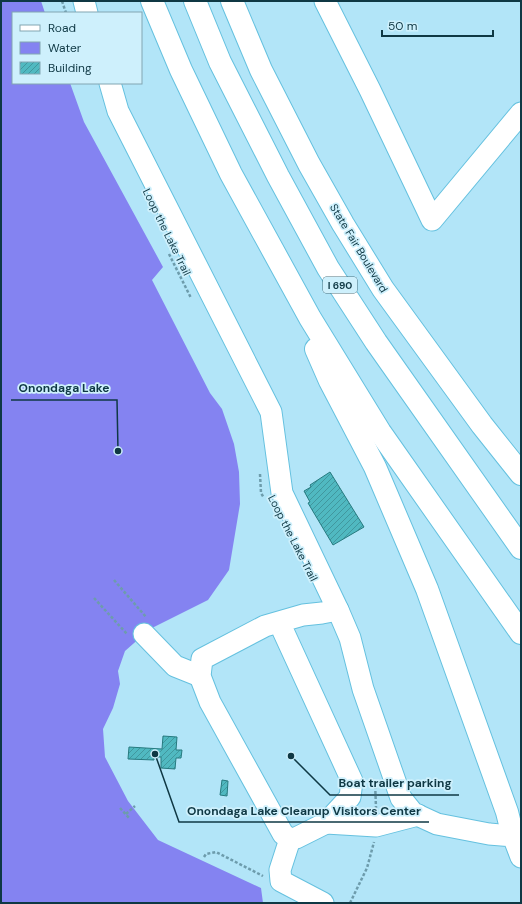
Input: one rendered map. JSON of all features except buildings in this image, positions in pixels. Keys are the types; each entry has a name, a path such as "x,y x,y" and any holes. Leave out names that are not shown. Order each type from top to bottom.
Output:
{"main road":[{"path":"152,1 181,70 231,174 310,318 380,432 521,633"},
{"name":"I 690","path":"195,1 220,62 278,176 328,268 376,342 521,548"},
{"name":"State Fair Boulevard","path":"232,1 261,70 309,164 343,224 383,289 482,425 521,474"},
{"path":"288,279 330,381 374,467 427,589 517,837"}],"lane":[{"path":"84,1 87,12"},
{"path":"325,1 370,90 432,220 521,113"},
{"path":"110,84 118,111 271,412 282,492 350,638 363,689 401,798 413,813 437,824 489,834 517,837 521,857"},
{"path":"279,622 352,781 350,797 326,823 296,838 290,839 283,834 210,702 200,676 202,659 265,626 303,615 338,610"},
{"path":"142,631 175,666 200,676"},
{"path":"326,823 376,826 418,815"},
{"path":"290,839 280,870 281,881 323,903"}],"path":[{"path":"62,1 66,12"},
{"name":"Loop the Lake Trail","path":"168,252 193,300"},
{"name":"Loop the Lake Trail","path":"260,471 261,493 265,500"},
{"path":"114,580 142,631"},
{"path":"94,598 142,631"},
{"path":"350,903 367,868 376,832 375,776"},
{"path":"126,814 135,806"},
{"path":"120,808 130,819"},
{"path":"204,858 206,854 216,852 264,876 281,881"}],"water":[{"path":"1,1 41,1 45,12 12,12 12,84 70,84 84,122 163,267 152,280 210,393 222,409 234,444 239,472 240,504 229,570 208,600 150,629 125,651 118,671 120,684 113,708 103,729 105,757 128,801 158,840 261,888 263,903 1,903"}],"place":[{"name":"Onondaga Lake","path":"118,451"},
{"name":"Onondaga Lake Cleanup Visitors Center","path":"155,754"},
{"name":"Boat trailer parking","path":"291,756"}]}
